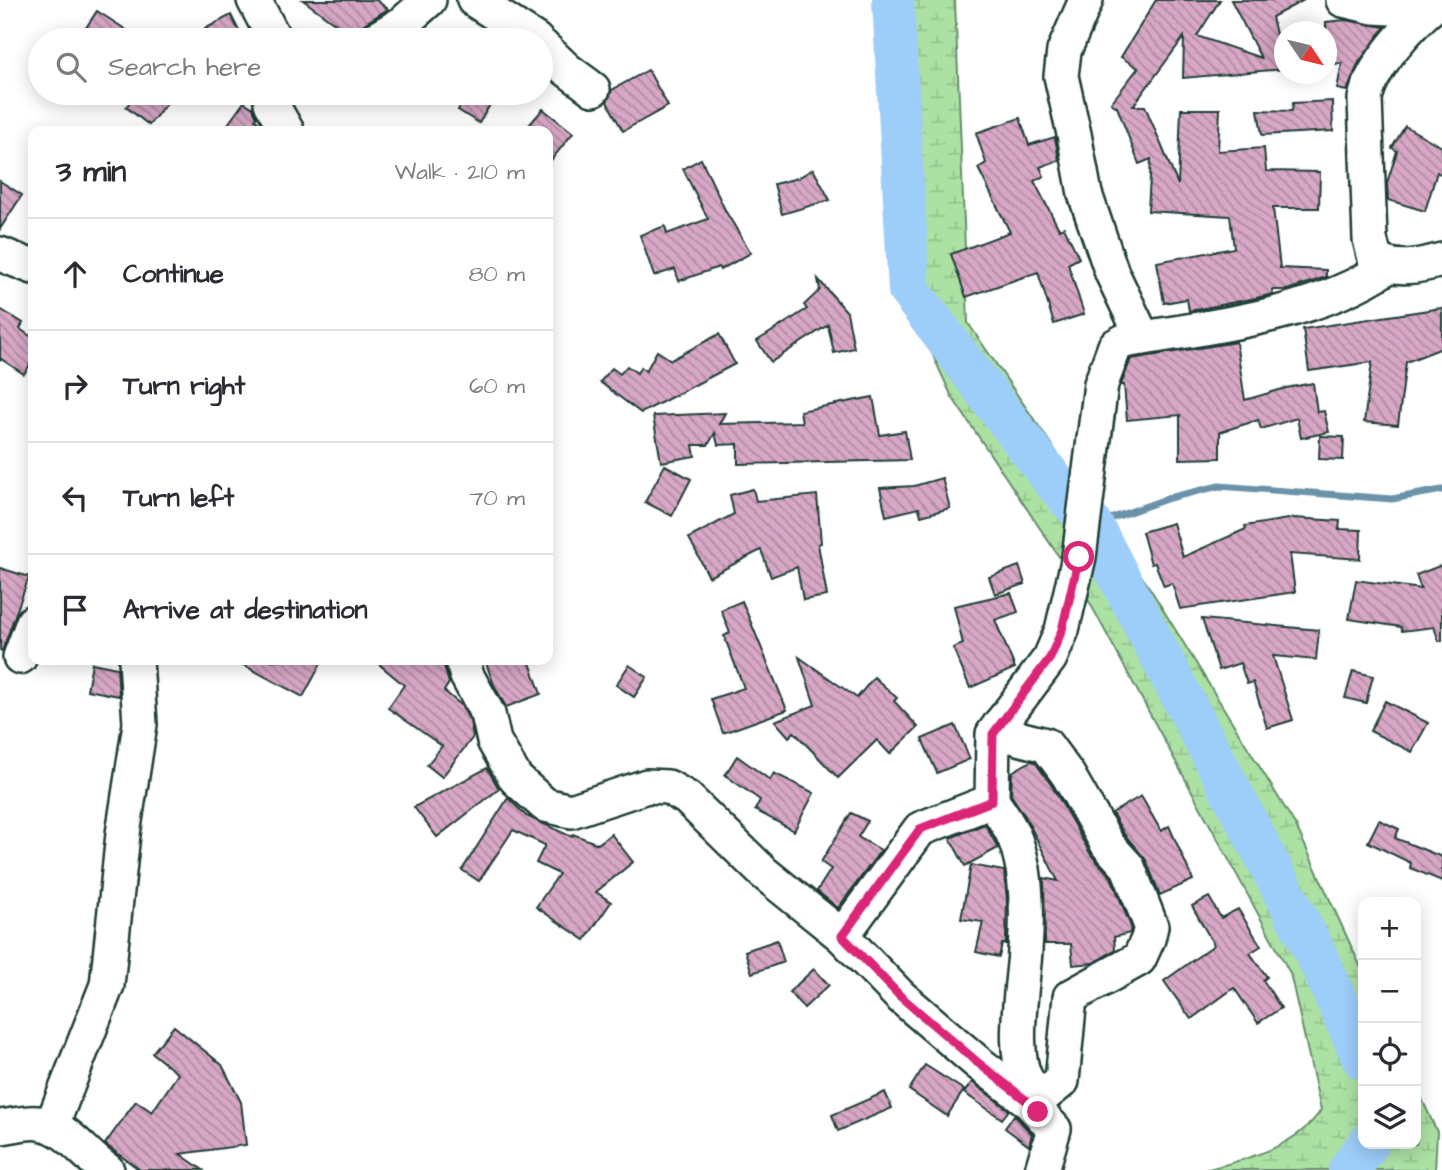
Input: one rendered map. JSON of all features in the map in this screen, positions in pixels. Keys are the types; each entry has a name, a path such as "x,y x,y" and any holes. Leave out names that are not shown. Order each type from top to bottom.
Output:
{"street":[{"path":"254,0 270,28"},
{"path":"394,28 429,0"},
{"path":"474,0 517,28"},
{"path":"1086,0 1064,51 1061,76 1085,194 1112,273 1143,338"},
{"path":"1343,0 1373,7 1433,5"},
{"path":"1433,5 1406,33 1368,83 1365,99 1370,239 1375,260 1387,267 1408,267 1442,260"},
{"path":"553,57 593,89"},
{"path":"272,105 284,126"},
{"path":"0,254 28,265"},
{"path":"1000,724 1017,738 1046,745 1068,775 1108,845 1128,867 1152,926 1139,959 1070,997 1062,1082 1046,1094 1032,1087 1021,1066 1018,1036 1026,951 1023,870 1014,831 992,801 993,734 1000,724 1050,658 1062,630 1079,557 1101,384 1115,346 1124,341 1274,314 1336,295 1387,267"},
{"path":"20,657 28,635"},
{"path":"52,1125 107,985 123,834 140,724 136,665"},
{"path":"464,665 488,714 494,741 516,779 545,805 571,811 647,786 668,787 687,798 764,873 842,936 900,996 1027,1101 1054,1129 1042,1170"},
{"path":"842,936 920,829 992,801"},
{"path":"0,1128 37,1122 52,1125 107,1170"}],"green space":[{"path":"884,0 955,0 968,323 1151,590 1296,826 1358,961 1358,1149 1421,1149 1421,1097 1437,1132 1435,1170 1205,1170 1253,1156 1284,1143 1311,1123 1321,1110 1290,973 1090,603 952,397 889,260"}],"building":[{"path":"303,0 376,0 388,9 360,28 341,28"},
{"path":"1156,0 1220,0 1197,36 1261,58 1231,0 1304,0 1272,17 1274,70 1183,78 1184,37 1133,106 1145,106 1178,185 1181,109 1220,109 1218,151 1264,148 1266,171 1320,172 1319,208 1273,208 1280,268 1326,270 1326,277 1287,290 1272,290 1273,294 1189,311 1187,299 1164,303 1157,262 1234,248 1230,216 1148,211 1151,159 1139,164 1117,107 1111,103 1138,68 1121,57"},
{"path":"97,11 123,28 86,28"},
{"path":"231,15 238,28 207,28"},
{"path":"1345,20 1385,27 1359,62 1347,91 1337,89 1342,63 1337,64 1336,21"},
{"path":"648,70 668,106 623,131 607,102 612,90"},
{"path":"1332,101 1333,131 1262,135 1258,110 1292,111 1293,103"},
{"path":"128,105 165,105 149,125 126,107"},
{"path":"242,105 248,105 253,108 257,117 255,119 261,126 227,126"},
{"path":"461,105 490,105 479,123 458,110"},
{"path":"543,109 573,133 553,158 553,126 528,126"},
{"path":"1020,118 1029,145 1055,137 1059,160 1040,167 1044,176 1034,181 1059,229 1064,227 1079,258 1068,264 1084,314 1054,324 1038,272 966,297 951,254 1010,232 978,168 986,163 976,133"},
{"path":"1405,126 1442,147 1442,175 1437,172 1425,211 1388,200 1387,183 1397,151 1392,148"},
{"path":"701,159 726,212 751,253 720,270 719,267 679,281 675,269 654,276 640,235 665,226 667,234 708,219 683,169"},
{"path":"813,169 830,200 782,214 774,184 798,178"},
{"path":"0,181 22,195 0,229"},
{"path":"818,279 847,312 854,348 834,353 828,325 771,362 757,341 807,309 804,305 820,290"},
{"path":"1442,308 1442,348 1406,362 1398,425 1364,422 1372,362 1309,371 1303,329"},
{"path":"0,309 23,323 20,329 28,335 28,368 24,374 1,359 0,361"},
{"path":"719,334 735,364 641,413 600,382 612,368 620,374 627,366 637,373 641,367 646,371 657,351 671,360"},
{"path":"1236,342 1245,400 1313,383 1317,412 1324,411 1329,432 1301,438 1297,418 1261,429 1258,420 1220,432 1220,458 1180,459 1180,415 1127,420 1124,385 1121,385 1131,359"},
{"path":"873,397 880,435 905,431 910,460 738,464 738,444 718,445 715,433 708,445 693,445 695,456 661,462 653,416 725,413 719,424 802,422 800,411"},
{"path":"1320,436 1344,437 1343,460 1319,459"},
{"path":"665,465 691,479 672,516 645,502"},
{"path":"942,478 950,508 921,516 919,508 886,516 880,488 914,486"},
{"path":"753,489 756,501 817,495 821,543 818,544 827,596 803,600 797,567 771,577 761,550 709,577 689,538 734,514 730,495"},
{"path":"1294,518 1340,521 1339,529 1361,530 1360,559 1290,554 1295,592 1180,609 1172,583 1164,586 1155,563 1151,564 1142,532 1173,523 1183,557 1246,529 1245,526"},
{"path":"1442,565 1442,641 1439,641 1434,627 1402,631 1401,627 1349,619 1356,580 1421,589 1416,575"},
{"path":"1019,566 1025,584 995,594 989,577"},
{"path":"0,568 28,577 28,580 2,651"},
{"path":"1011,593 1018,612 995,620 1015,668 970,688 953,648 963,644 954,606"},
{"path":"742,601 787,710 723,733 711,699 744,688 724,636 730,633 721,610"},
{"path":"1202,619 1319,630 1316,660 1273,656 1293,720 1267,728 1253,682 1247,684 1240,663 1219,670"},
{"path":"799,657 857,698 874,677 897,698 894,701 918,727 890,754 877,740 838,778 794,732 789,737 775,721 815,705"},
{"path":"92,665 117,668 119,696 87,690"},
{"path":"243,665 320,665 303,697"},
{"path":"380,665 444,665 449,683 444,691 461,705 470,721 473,737 442,777 427,765 442,746 388,708 404,685"},
{"path":"487,665 531,665 541,694 506,707"},
{"path":"629,665 647,677 634,697 616,685"},
{"path":"1353,671 1373,676 1366,703 1345,698"},
{"path":"1385,701 1428,723 1412,752 1370,731"},
{"path":"955,725 970,759 937,773 922,739"},
{"path":"737,756 770,780 774,773 814,793 794,831 755,810 760,800 725,775"},
{"path":"1031,761 1035,762 1052,786 1091,855 1111,877 1131,927 1130,933 1114,937 1115,950 1093,963 1073,965 1071,944 1045,944 1044,878 1058,881 1025,816 1011,795 1012,772"},
{"path":"487,768 499,789 437,837 414,807"},
{"path":"1141,796 1161,831 1169,826 1193,880 1160,895 1146,860 1124,834 1112,813"},
{"path":"508,798 526,816 572,837 573,834 598,844 611,834 633,862 596,892 611,902 585,940 536,907 559,874 536,863 545,845 513,830 479,881 462,870"},
{"path":"851,813 868,821 858,837 881,850 838,908 817,891 831,869 821,862"},
{"path":"1379,820 1399,829 1395,838 1442,857 1442,881 1410,868 1411,863 1368,842"},
{"path":"985,824 998,848 965,866 950,838"},
{"path":"971,865 1004,871 1007,900 1006,944 1002,944 999,957 976,952 983,922 961,919"},
{"path":"1209,897 1221,918 1238,909 1261,946 1250,953 1267,977 1263,980 1281,1008 1258,1023 1234,988 1191,1019 1164,981 1214,945 1192,906"},
{"path":"777,940 784,962 752,973 745,951"},
{"path":"814,969 829,985 804,1008 789,992"},
{"path":"174,1026 222,1065 241,1102 246,1145 180,1154 203,1170 140,1170 105,1144 136,1101 152,1112 178,1074 152,1053"},
{"path":"925,1065 964,1090 947,1116 909,1090"},
{"path":"972,1082 1009,1110 1002,1119 964,1093"},
{"path":"885,1092 892,1108 838,1131 832,1115"},
{"path":"1014,1115 1032,1134 1029,1146 1005,1128"}],"waterway":[{"path":"893,0 909,290 1052,479 1092,525 1315,952 1358,1048"},
{"path":"1093,525 1169,498 1219,486 1392,499 1442,490"},
{"path":"1349,1170 1364,1149"}],"route":[{"path":"1038,1112 900,996 842,936 920,829 992,801 993,734 1050,658 1062,630 1079,557"}]}
